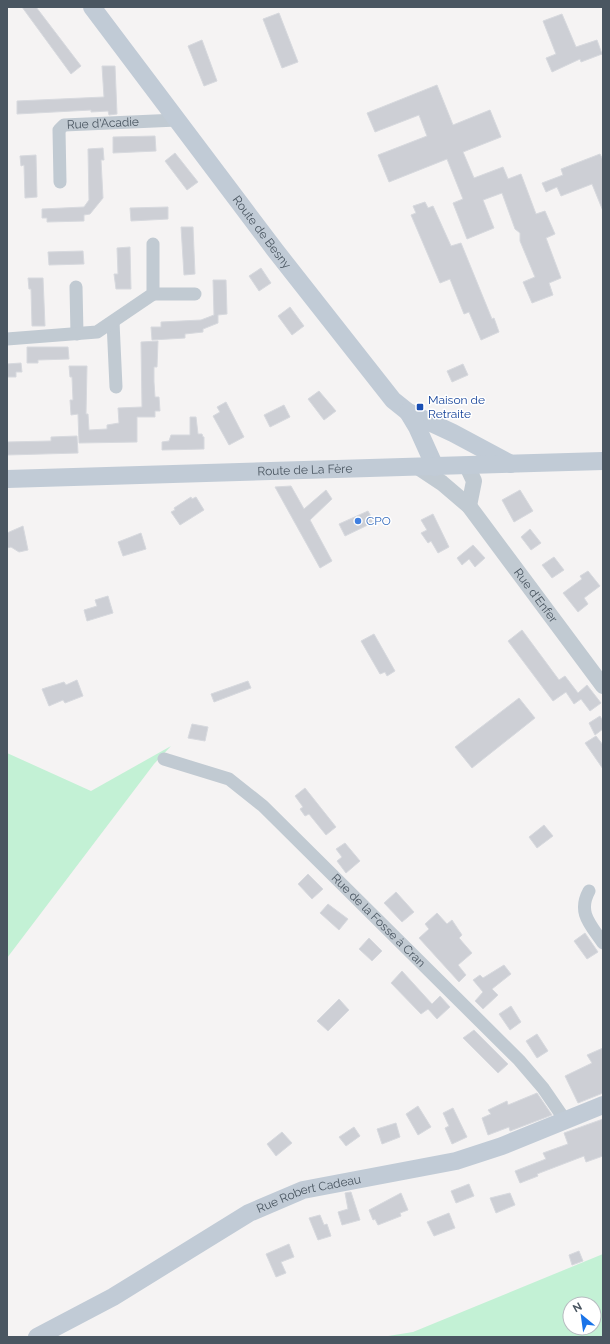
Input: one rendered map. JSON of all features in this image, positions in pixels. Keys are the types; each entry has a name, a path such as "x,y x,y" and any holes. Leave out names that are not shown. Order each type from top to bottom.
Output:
{"main road":[{"name":"Route de Besny","path":"92,7 383,389 393,400 408,412 453,433 511,464"},
{"path":"408,412 424,442 424,471"},
{"path":"453,433 470,474"},
{"path":"424,442 424,471"},
{"name":"Route de La Fère","path":"7,479 424,471 470,474 490,465 603,461"},
{"name":"Rue Robert Cadeau","path":"37,1337 113,1297 249,1213 303,1190 456,1161 502,1146 603,1105"}],"street":[{"name":"Rue d'Acadie","path":"60,182 59,130 64,125 177,120"},
{"path":"153,244 153,294"},
{"path":"76,287 77,334"},
{"path":"7,339 97,332 153,294 195,294"},
{"path":"113,322 116,387"},
{"name":"Rue d'Enfer","path":"424,471 469,506 603,686"},
{"path":"469,506 470,474"},
{"name":"Rue de la Fosse à Cran","path":"164,759 229,779 263,806 519,1060 543,1088 565,1120"},
{"path":"589,891 584,900 584,910 603,943"}],"green space":[{"path":"171,746 154,764 7,958 7,753 91,791"},
{"path":"603,1254 603,1337 382,1337 413,1332"}],"building":[{"path":"22,7 36,7 81,66 71,74"},
{"path":"279,13 298,62 282,68 263,19"},
{"path":"562,14 576,47 597,40 602,54 581,62 580,59 552,72 546,58 556,54 543,21"},
{"path":"202,40 217,81 204,86 188,46"},
{"path":"102,66 115,66 117,114 109,115 108,111 91,112 91,110 17,114 17,101 104,97"},
{"path":"437,85 453,125 490,110 501,137 463,152 474,178 503,167 508,179 521,174 536,214 545,211 555,234 546,238 561,278 549,283 553,295 532,303 523,282 535,277 520,241 520,233 515,229 502,193 483,200 494,228 467,239 453,203 463,199 447,159 389,182 378,155 427,136 419,115 375,132 367,113"},
{"path":"155,136 156,151 113,153 113,137"},
{"path":"103,148 104,160 101,160 103,198 90,214 84,215 84,221 47,222 47,218 42,218 42,209 84,207 89,200 88,149"},
{"path":"175,153 198,182 187,190 165,161"},
{"path":"600,154 603,160 603,211 592,184 561,196 557,187 546,192 542,183 563,175 561,169"},
{"path":"36,155 37,197 25,198 24,165 21,166 20,156"},
{"path":"425,202 428,208 433,206 451,246 461,243 492,319 494,318 499,332 481,340 469,312 464,314 450,279 440,283 411,215 416,213 413,206"},
{"path":"168,207 168,219 131,221 130,208"},
{"path":"181,227 193,227 195,274 184,275"},
{"path":"130,247 131,289 116,289 114,274 118,274 117,248"},
{"path":"83,251 84,264 49,265 48,252"},
{"path":"261,268 271,283 259,291 249,276"},
{"path":"28,278 43,278 45,326 32,326 31,289 29,289"},
{"path":"213,280 226,280 227,314 218,315 218,323 203,329 203,332 185,334 185,338 152,340 151,327 161,327 161,322 201,320 214,315"},
{"path":"290,307 304,326 292,335 278,316"},
{"path":"158,341 157,367 154,367 154,382 155,397 159,397 160,411 155,411 155,417 137,417 137,442 79,443 78,414 71,415 70,400 73,400 72,377 70,377 69,366 87,366 86,414 88,414 89,430 107,429 107,425 119,423 118,408 142,407 141,342"},
{"path":"27,347 68,347 69,359 38,360 38,363 27,363"},
{"path":"21,363 22,372 16,372 16,377 7,377 7,364"},
{"path":"463,364 468,375 452,382 447,371"},
{"path":"319,391 336,411 324,420 308,399"},
{"path":"226,402 244,437 229,445 213,416 220,412 217,407"},
{"path":"284,405 290,417 270,427 264,415"},
{"path":"190,417 196,417 198,434 202,434 204,437 204,449 162,450 162,442 169,441 171,435 190,435"},
{"path":"77,436 78,453 7,455 7,442 51,441 51,437"},
{"path":"291,486 304,509 326,490 332,499 310,520 332,561 320,568 275,487"},
{"path":"520,490 533,511 514,522 502,500"},
{"path":"191,497 192,499 196,497 204,510 180,525 171,512 175,510 174,508"},
{"path":"368,511 374,522 345,536 339,524"},
{"path":"433,514 449,547 438,553 431,541 428,543 421,533 427,530 421,520"},
{"path":"23,526 28,550 19,552 11,547 7,548 7,533"},
{"path":"530,529 541,543 531,550 521,537"},
{"path":"141,533 146,549 123,556 118,542"},
{"path":"473,545 485,558 475,567 469,559 462,565 457,558"},
{"path":"554,557 564,570 552,578 542,565"},
{"path":"588,571 600,586 584,598 588,604 578,612 563,593 582,579 580,576"},
{"path":"108,596 113,613 87,621 84,610 97,606 95,600"},
{"path":"522,630 559,680 565,676 578,693 587,685 601,703 590,711 581,699 574,704 566,692 553,701 508,641"},
{"path":"374,634 395,671 387,676 385,672 380,674 361,641"},
{"path":"77,680 83,696 65,703 63,700 49,706 42,689 64,682 66,685"},
{"path":"248,681 251,688 214,702 211,694"},
{"path":"519,698 535,718 472,768 455,747"},
{"path":"600,716 603,721 603,729 595,735 589,723"},
{"path":"192,724 208,727 205,741 188,738"},
{"path":"596,736 603,745 603,769 585,743"},
{"path":"305,788 336,827 326,835 309,814 305,816 300,809 303,807 295,796"},
{"path":"544,825 553,836 537,848 529,837"},
{"path":"345,843 360,861 346,873 337,861 342,857 336,849"},
{"path":"308,874 323,889 312,899 298,884"},
{"path":"396,892 414,912 402,922 384,903"},
{"path":"328,904 348,919 339,930 320,913"},
{"path":"437,913 447,924 452,920 462,935 459,938 472,953 458,965 466,975 459,982 419,938 429,929 425,924"},
{"path":"585,933 598,952 587,959 574,941"},
{"path":"369,938 382,951 372,961 359,949"},
{"path":"504,965 511,974 492,989 498,995 483,1009 475,1001 483,992 473,980 480,975 483,978"},
{"path":"402,971 432,1004 440,996 450,1007 437,1019 428,1009 421,1014 391,983"},
{"path":"339,999 349,1010 328,1031 317,1021"},
{"path":"511,1006 521,1022 510,1030 499,1014"},
{"path":"474,1030 508,1064 498,1073 463,1038"},
{"path":"537,1034 548,1051 537,1058 526,1041"},
{"path":"603,1048 603,1093 578,1103 565,1076 592,1063 587,1055"},
{"path":"537,1093 552,1115 510,1131 509,1127 488,1135 482,1118 491,1114 488,1110 507,1101 508,1105"},
{"path":"418,1106 431,1127 418,1135 406,1114"},
{"path":"453,1108 467,1137 452,1144 445,1128 449,1126 443,1113"},
{"path":"603,1119 603,1156 586,1162 584,1156 537,1174 538,1176 520,1183 515,1171 546,1159 543,1153 568,1144 564,1133"},
{"path":"396,1123 400,1137 382,1144 377,1129"},
{"path":"354,1127 360,1136 346,1146 339,1137"},
{"path":"282,1132 292,1143 276,1156 267,1144"},
{"path":"469,1184 474,1196 456,1203 451,1191"},
{"path":"351,1192 360,1220 342,1225 338,1212 348,1209 345,1193"},
{"path":"401,1193 408,1210 400,1213 401,1216 378,1225 375,1219 373,1220 369,1210"},
{"path":"510,1193 515,1205 496,1213 490,1198"},
{"path":"449,1213 455,1228 434,1236 427,1222"},
{"path":"320,1215 324,1225 327,1224 331,1236 318,1240 309,1218"},
{"path":"289,1244 294,1257 281,1262 286,1273 276,1277 266,1254"},
{"path":"579,1251 583,1261 572,1265 569,1255"}],"place":[{"name":"Maison de Retraite","path":"420,407"},
{"name":"CPO","path":"358,521"}]}
